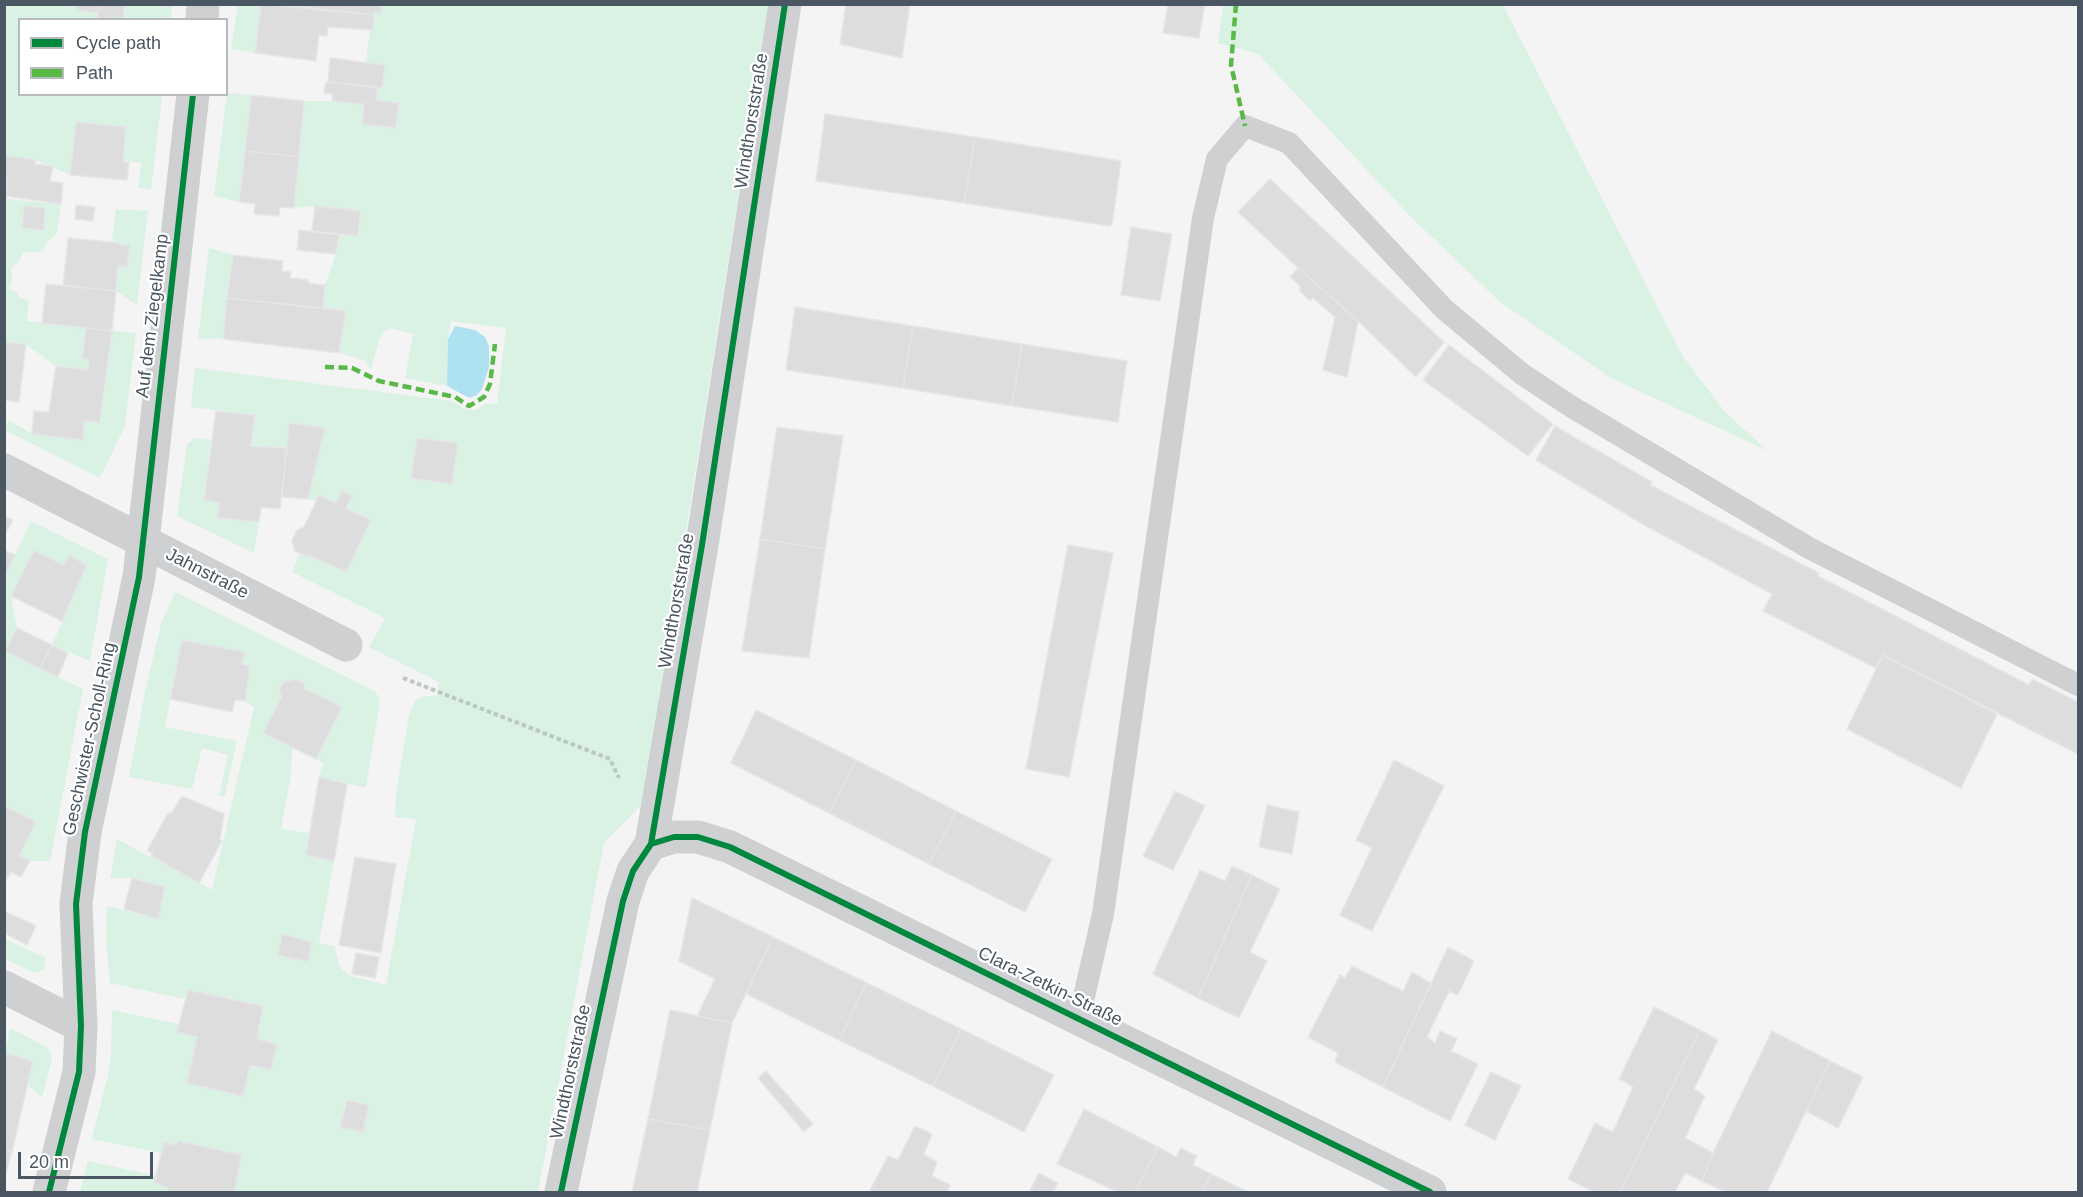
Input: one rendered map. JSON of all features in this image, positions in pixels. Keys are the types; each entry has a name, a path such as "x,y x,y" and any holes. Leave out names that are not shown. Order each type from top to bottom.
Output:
{"street":[{"name":"Windthorststraße","path":"561,1192 623,902 633,870 651,844 702,545 785,4"},
{"name":"Auf dem Ziegelkamp","path":"142,541 194,96"},
{"name":"Jahnstraße","path":"4,470 346,645"},
{"name":"Geschwister-Scholl-Ring","path":"49,1192 80,1072 81,1026 76,904 85,832 139,577 142,541"},
{"name":"Clara-Zetkin-Straße","path":"651,844 674,837 698,837 730,847 1430,1192"},
{"path":"4,987 81,1026"}],"lane":[{"path":"1079,1018 1103,914 1203,218 1217,159 1245,126 1289,143 1444,309 1522,374 1572,407 1809,548 2079,685"}],"path":[{"path":"403,678 610,759 620,780"}],"green space":[{"path":"5,5 78,5 77,10 98,13 97,18 18,18 18,96 162,97 151,190 138,188 141,163 123,161 125,127 76,122 70,175 36,160 5,155"},
{"path":"125,5 172,5 171,18 123,18"},
{"path":"238,5 261,5 255,53 231,49"},
{"path":"382,5 768,5 644,802 604,843 538,1192 234,1192 242,1155 178,1141 177,1145 164,1142 161,1153 92,1139 108,1075 112,1010 178,1024 177,1032 197,1037 187,1083 243,1096 250,1065 271,1069 277,1044 257,1039 262,1006 189,990 184,999 110,983 106,939 107,906 158,919 165,887 132,878 110,878 117,839 212,890 254,707 245,701 250,666 242,664 244,652 182,640 165,727 237,741 225,796 219,796 228,755 202,748 192,789 129,777 161,624 175,592 363,685 376,693 380,700 366,788 319,777 323,763 316,759 342,707 305,689 304,683 295,679 284,682 279,691 282,696 263,732 292,747 291,775 281,829 309,833 306,855 334,861 319,943 334,946 341,969 351,976 386,985 416,819 395,817 396,793 409,715 415,701 423,696 437,696 439,682 369,647 385,618 292,572 299,554 308,557 309,555 346,572 371,521 346,508 352,496 343,491 336,503 320,495 316,501 308,499 324,428 287,448 251,446 255,415 191,407 195,368 452,401 465,409 476,410 486,403 497,404 506,328 451,321 448,339 447,386 405,378 413,334 391,328 381,334 371,369 364,360 339,353 346,312 323,308 325,285 336,254 339,235 358,236 361,211 315,206 294,208 304,101 364,104 395,127 399,103 376,100 378,88 382,88 385,66 366,62 375,12 381,13","holes":["282,934 312,941 308,962 278,955"]},
{"path":"1223,5 1503,5 1682,355 1725,412 1768,451 1611,378 1500,302 1412,218 1258,54 1218,43"},
{"path":"228,93 251,95 239,202 214,196 227,96"},
{"path":"5,199 61,204 57,233 46,244 43,251 22,253 20,260 11,269 12,280 9,287 20,298 29,300 27,321 86,328 82,358 89,359 88,370 56,366 26,344 5,342"},
{"path":"116,209 148,211 137,305 116,291 118,266 127,266 130,246 112,240"},
{"path":"209,248 233,255 223,339 198,338"},
{"path":"112,331 136,333 125,426 100,478 5,430 4,426 10,421 32,434 83,440 84,421 101,421"},
{"path":"195,438 211,440 204,500 219,503 219,518 259,522 254,553 177,516 187,444"},
{"path":"31,521 108,559 90,661 52,645 87,565 69,555 64,565 34,550 11,596 17,628 5,651 83,689 50,861 30,861 19,856 36,822 5,806 4,578"},
{"path":"5,939 46,958 44,970 35,973 5,959"},
{"path":"10,1028 45,1046 50,1051 52,1058 42,1098 28,1085 33,1061 5,1053"},
{"path":"88,1161 156,1176 154,1183 168,1188 167,1192 80,1192"}],"water":[{"path":"455,326 475,330 485,337 489,346 489,367 482,389 477,395 469,398 447,386 448,339"}],"building":[{"path":"78,4 99,4 98,13 77,10"},
{"path":"99,4 125,4 123,18 97,18"},
{"path":"261,4 374,15 373,30 328,27 327,36 319,35 316,61 255,53"},
{"path":"277,4 382,4 381,13 375,12 374,15"},
{"path":"846,4 910,4 902,58 840,44"},
{"path":"1168,4 1205,4 1199,38 1163,33"},
{"path":"330,58 385,65 382,88 328,82"},
{"path":"326,82 378,88 376,100 399,103 396,128 362,124 364,104 332,101 333,94 324,93"},
{"path":"251,95 304,101 299,157 245,151"},
{"path":"825,114 975,137 964,203 816,181"},
{"path":"76,122 126,127 123,162 129,163 127,180 70,175"},
{"path":"975,137 1121,161 1112,225 964,203"},
{"path":"245,151 299,157 294,208 280,207 279,216 254,214 255,204 239,202"},
{"path":"4,155 36,160 35,164 53,166 50,181 63,183 61,204 6,196 7,178 4,178"},
{"path":"1270,179 1444,342 1416,377 1238,212"},
{"path":"76,205 95,207 93,221 75,219"},
{"path":"24,206 45,208 44,230 22,228"},
{"path":"315,206 361,211 358,236 312,231"},
{"path":"1131,227 1172,234 1160,301 1121,295"},
{"path":"299,230 339,235 336,254 297,250"},
{"path":"68,238 130,245 127,267 118,266 116,291 63,285"},
{"path":"233,255 283,261 282,271 291,272 290,278 325,285 323,308 227,298"},
{"path":"1298,268 1358,321 1347,377 1323,370 1335,317 1313,298 1310,301 1299,290 1301,287 1290,277"},
{"path":"46,284 116,291 112,331 42,323"},
{"path":"227,298 346,311 339,353 223,339"},
{"path":"795,307 913,326 903,388 786,370"},
{"path":"913,326 1022,344 1012,406 903,388"},
{"path":"86,328 112,331 100,422 84,421 83,440 32,434 34,411 49,412 56,366 88,370 89,359 82,358"},
{"path":"4,342 26,344 19,402 4,400"},
{"path":"1022,344 1127,361 1118,422 1012,406"},
{"path":"1449,345 1553,424 1528,456 1423,380"},
{"path":"216,411 255,415 251,446 287,448 280,509 261,507 259,522 218,518 219,503 204,500"},
{"path":"289,423 325,428 308,499 282,497"},
{"path":"1555,426 1652,482 1650,485 1819,573 1818,576 2029,685 2032,679 2078,702 2078,754 1883,655 1876,668 1763,611 1772,594 1646,526 1536,460"},
{"path":"777,427 843,436 825,549 760,539"},
{"path":"417,438 458,443 452,484 411,478"},
{"path":"342,491 352,496 346,508 371,520 346,572 295,551 292,541 297,530 304,527 319,495 336,503"},
{"path":"4,516 13,520 4,537"},
{"path":"760,539 825,549 809,658 742,651"},
{"path":"1068,545 1113,553 1069,777 1026,769"},
{"path":"4,550 15,555 4,578"},
{"path":"34,550 64,565 69,555 87,565 62,621 11,596"},
{"path":"17,628 52,645 40,669 5,651"},
{"path":"182,640 245,652 242,664 250,666 245,701 235,700 232,712 170,699"},
{"path":"52,645 68,653 58,677 40,669"},
{"path":"1883,655 1997,714 1961,788 1847,729"},
{"path":"295,679 304,683 305,689 342,707 316,759 263,733 282,696 279,691 284,682"},
{"path":"756,710 856,760 829,813 731,763"},
{"path":"856,760 956,811 929,864 829,813"},
{"path":"1394,760 1444,786 1372,931 1340,915 1372,848 1356,840"},
{"path":"319,777 347,784 334,861 306,855"},
{"path":"1175,791 1205,806 1173,870 1143,856"},
{"path":"182,796 224,814 220,840 222,841 199,883 151,856 153,853 147,851 168,813 171,814"},
{"path":"1267,805 1299,812 1292,854 1259,847"},
{"path":"4,806 36,822 19,856 30,861 21,877 11,872 4,884"},
{"path":"956,811 1052,859 1025,912 929,864"},
{"path":"355,857 396,864 381,953 339,945"},
{"path":"1232,866 1252,875 1198,998 1153,974 1200,870 1225,881"},
{"path":"1252,875 1280,889 1250,952 1267,961 1239,1018 1198,998"},
{"path":"132,878 165,887 158,919 124,909"},
{"path":"692,898 773,937 732,1023 697,1016 715,979 679,961"},
{"path":"4,911 36,926 27,945 4,933"},
{"path":"282,934 312,942 308,962 278,955"},
{"path":"773,937 867,983 839,1040 746,994"},
{"path":"1448,947 1474,961 1458,995 1449,991 1427,1037 1435,1043 1440,1031 1457,1039 1451,1051 1478,1064 1450,1121 1383,1087"},
{"path":"356,953 379,957 375,978 352,974"},
{"path":"1352,966 1403,991 1412,972 1431,983 1383,1087 1335,1062 1338,1053 1308,1037 1340,975 1345,978"},
{"path":"867,983 961,1029 933,1086 839,1040"},
{"path":"188,990 263,1006 257,1039 277,1044 271,1070 250,1065 243,1096 187,1083 197,1037 177,1032"},
{"path":"1654,1007 1700,1030 1620,1192 1594,1192 1568,1179 1595,1123 1613,1132 1633,1087 1619,1079"},
{"path":"670,1010 732,1023 710,1130 648,1119"},
{"path":"961,1029 1054,1075 1024,1132 933,1086"},
{"path":"1700,1030 1718,1040 1694,1089 1705,1096 1685,1138 1713,1153 1702,1181 1685,1173 1675,1192 1620,1192"},
{"path":"1772,1031 1830,1061 1767,1192 1726,1192 1702,1181 1713,1153"},
{"path":"4,1053 33,1061 12,1152 4,1150"},
{"path":"1830,1061 1863,1077 1838,1128 1806,1111"},
{"path":"766,1071 813,1124 804,1132 758,1078"},
{"path":"1491,1072 1521,1086 1495,1140 1465,1125"},
{"path":"347,1100 369,1105 363,1132 340,1127"},
{"path":"1084,1109 1158,1147 1135,1192 1118,1192 1057,1164"},
{"path":"648,1119 710,1130 697,1192 632,1192"},
{"path":"915,1126 932,1134 924,1154 937,1162 932,1176 950,1185 947,1192 869,1192 888,1156 898,1160"},
{"path":"178,1141 242,1155 234,1192 167,1192 168,1188 154,1183 164,1142 177,1145"},
{"path":"1158,1147 1176,1157 1181,1148 1197,1156 1193,1165 1211,1174 1202,1192 1135,1192"},
{"path":"4,1150 12,1152 4,1180"},
{"path":"1039,1173 1058,1183 1053,1192 1029,1192"},
{"path":"1211,1174 1248,1192 1202,1192"}],"marked path":[{"path":"1236,4 1231,65 1245,126"},
{"path":"325,367 352,368 379,381 455,397 469,406 484,397 490,384 495,344"}],"cycle path":[{"path":"561,1192 623,901 633,871 651,844 702,545 785,4"},
{"path":"49,1192 79,1072 81,1026 76,904 85,832 139,577 193,96"},
{"path":"651,844 674,837 698,837 730,847 1430,1192"}]}
